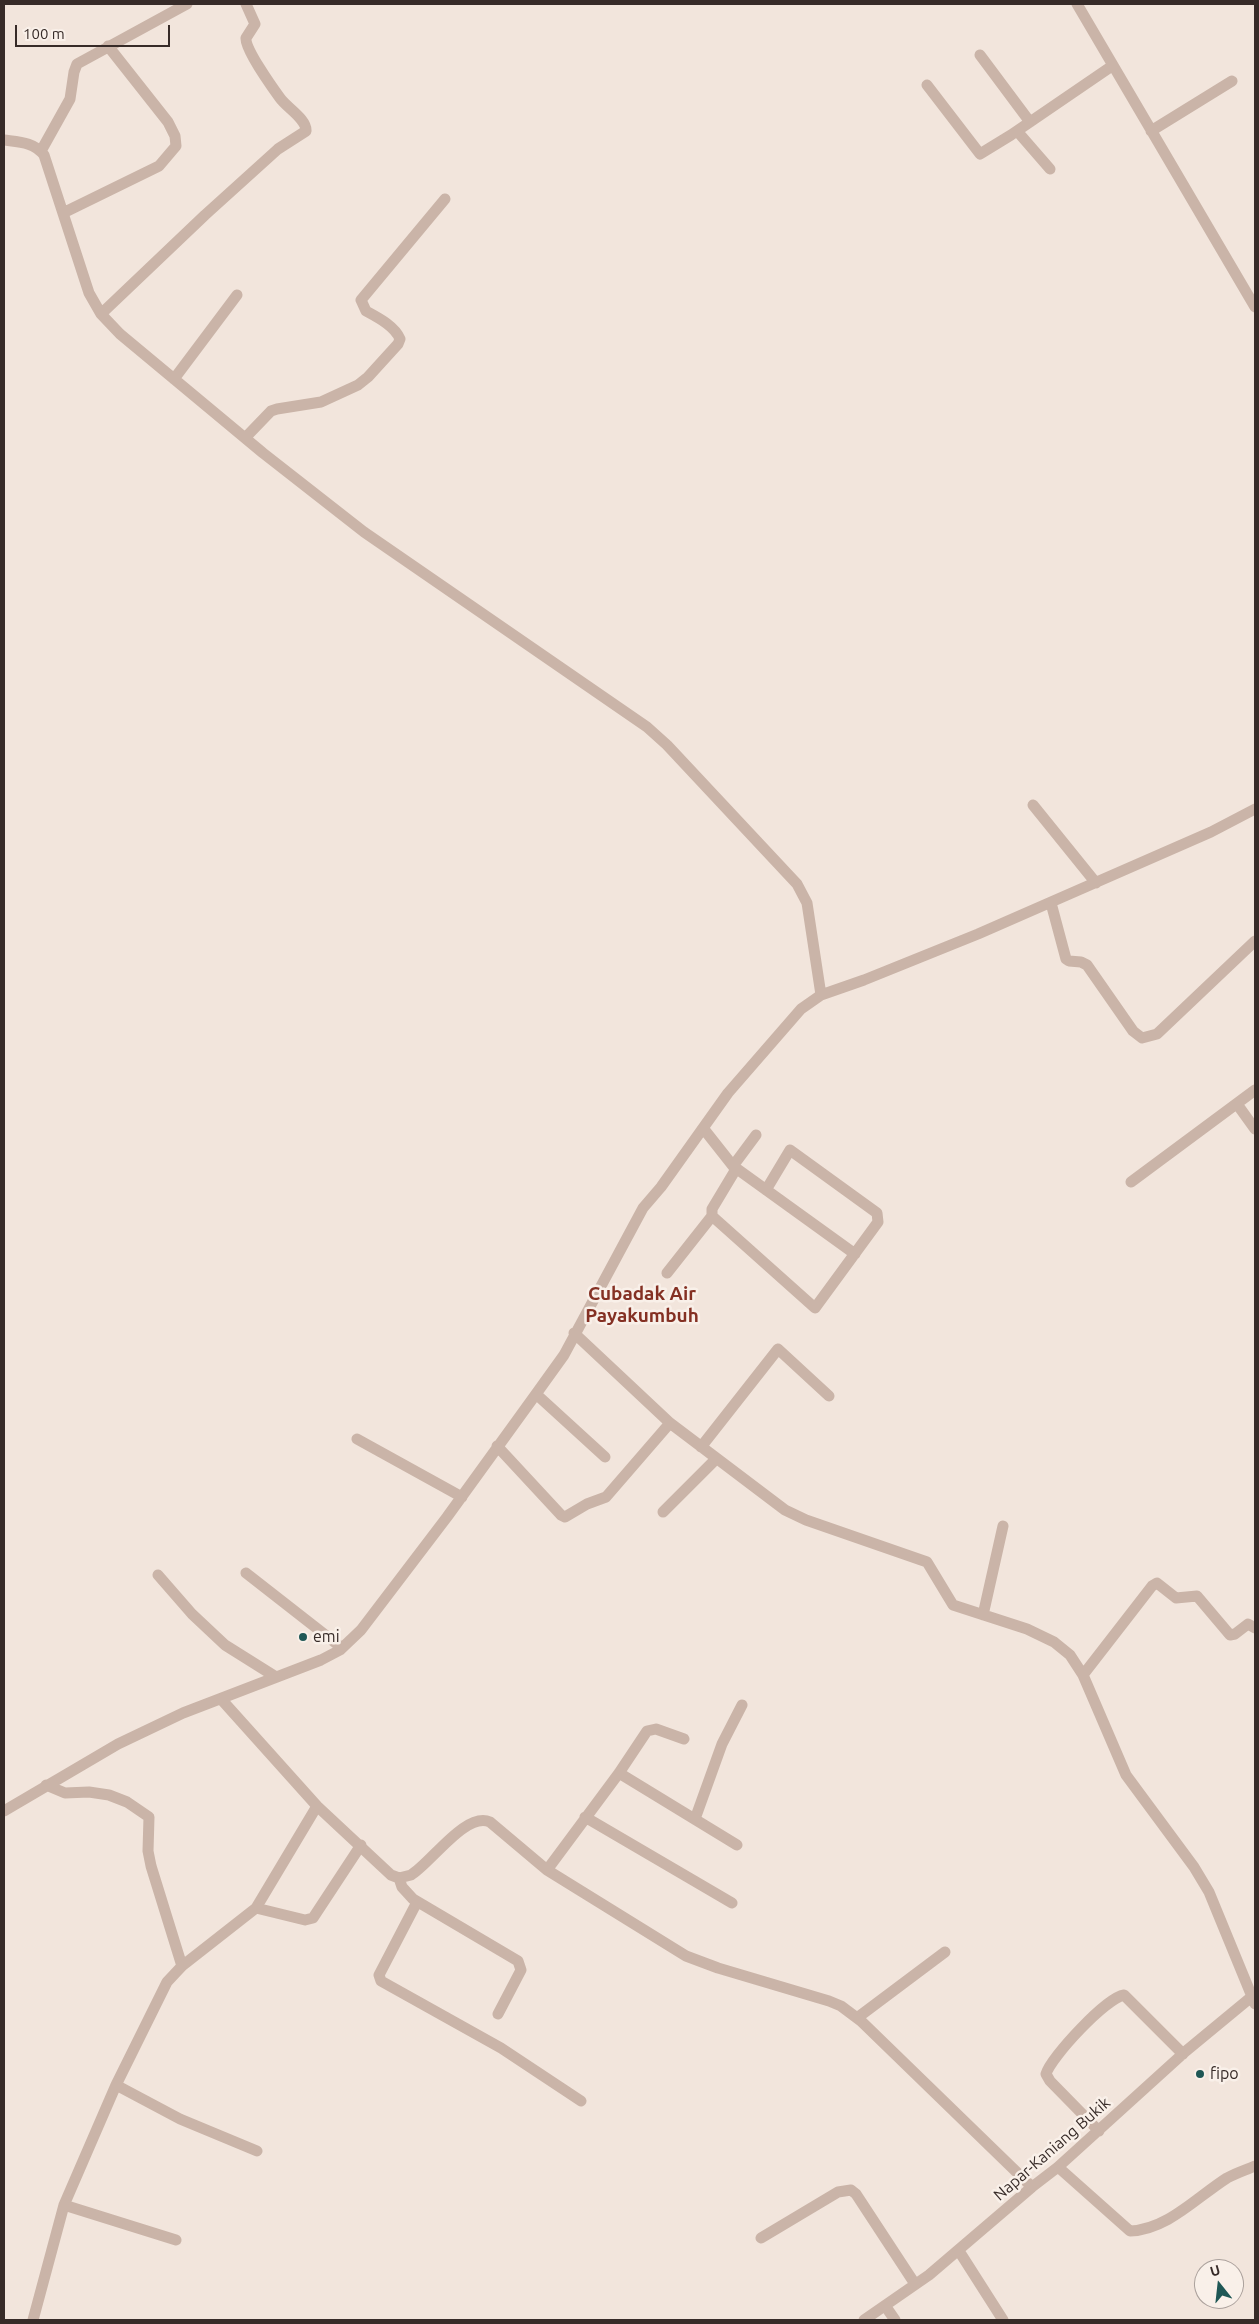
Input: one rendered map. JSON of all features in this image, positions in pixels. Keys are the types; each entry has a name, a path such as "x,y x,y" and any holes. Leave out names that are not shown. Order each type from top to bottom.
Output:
{"street":[{"path":"34,147 70,99 76,67 80,62 187,4"},
{"path":"101,314 205,214 271,155 306,131 305,125 281,100 248,48 246,38 255,24 246,4"},
{"path":"1077,4 1255,307"},
{"path":"63,213 153,170 163,162 176,146 176,136 168,122 108,46"},
{"path":"980,55 1030,122"},
{"path":"927,85 980,154 1018,131 1112,66"},
{"path":"1151,131 1232,81"},
{"path":"1018,131 1050,169"},
{"path":"4,140 34,147"},
{"path":"34,147 63,213 89,293 101,314 120,334 245,438 364,532 655,734 797,884 807,903 821,995"},
{"path":"245,438 272,411 321,402 358,385 368,377 398,344 400,339 398,334 366,311 361,300 445,199"},
{"path":"174,379 237,295"},
{"path":"1033,805 1096,884"},
{"path":"4,1811 118,1744 183,1713 321,1660 342,1648 361,1630 462,1497 564,1354 643,1208 728,1093 801,1009 821,995 864,980 1096,884 1211,832 1255,809"},
{"path":"1051,903 1066,959 1069,962 1081,962 1087,965 1133,1031 1142,1038 1157,1034 1255,940"},
{"path":"1131,1182 1255,1090"},
{"path":"1237,1104 1255,1129"},
{"path":"703,1128 735,1168 854,1254"},
{"path":"667,1273 712,1216 712,1208 756,1135"},
{"path":"712,1216 815,1308 878,1222 877,1213 790,1150 766,1190"},
{"path":"574,1333 670,1423 716,1459 794,1515 927,1562 953,1605 1027,1629 1054,1642 1070,1655 1083,1675 1126,1775 1206,1886 1254,1999"},
{"path":"701,1447 778,1349 829,1396"},
{"path":"536,1394 605,1457"},
{"path":"497,1446 560,1515 565,1517 587,1504 606,1497 670,1423"},
{"path":"357,1439 462,1497"},
{"path":"663,1512 716,1459"},
{"path":"983,1615 1003,1526"},
{"path":"246,1573 342,1648"},
{"path":"158,1575 192,1614 225,1646 276,1677"},
{"path":"1083,1675 1152,1586 1158,1583 1176,1598 1197,1596 1230,1635 1235,1634 1248,1624 1255,1628"},
{"path":"221,1699 317,1806 361,1845 384,1870 399,1878 406,1892 417,1902 518,1961 521,1970 498,2014"},
{"path":"695,1819 722,1744 742,1705"},
{"path":"547,1870 649,1729 656,1729 684,1739"},
{"path":"619,1773 737,1845"},
{"path":"46,1785 65,1793 109,1795 127,1802 149,1817 148,1851 151,1866 182,1966"},
{"path":"34,2320 64,2205 116,2085 167,1982 182,1966 256,1908 317,1806"},
{"path":"585,1817 732,1903"},
{"path":"399,1878 414,1873 467,1825 479,1819 490,1822 547,1870 686,1956 718,1968 841,2006 857,2018 1032,2187"},
{"path":"256,1908 305,1920 313,1918 361,1845"},
{"path":"417,1902 380,1975 381,1981 501,2048 581,2102"},
{"path":"857,2018 945,1952"},
{"path":"1099,2131 1050,2081 1046,2074 1086,2022 1113,1999 1124,1995 1183,2054"},
{"name":"Napar-Kaniang Bukik","path":"864,2320 886,2307 958,2251 1058,2167 1183,2054 1254,1999"},
{"path":"116,2085 180,2119 257,2151"},
{"path":"1058,2167 1130,2231 1144,2230 1164,2221 1228,2178 1255,2166"},
{"path":"761,2238 838,2192 851,2190 856,2194 916,2284"},
{"path":"64,2205 176,2240"},
{"path":"958,2251 1004,2320"},
{"path":"886,2307 895,2320"}],"place":[{"name":"emi","path":"303,1637"},
{"name":"fipo","path":"1200,2074"}],"district":[{"name":"Cubadak Air Payakumbuh","path":"642,1305"}]}
